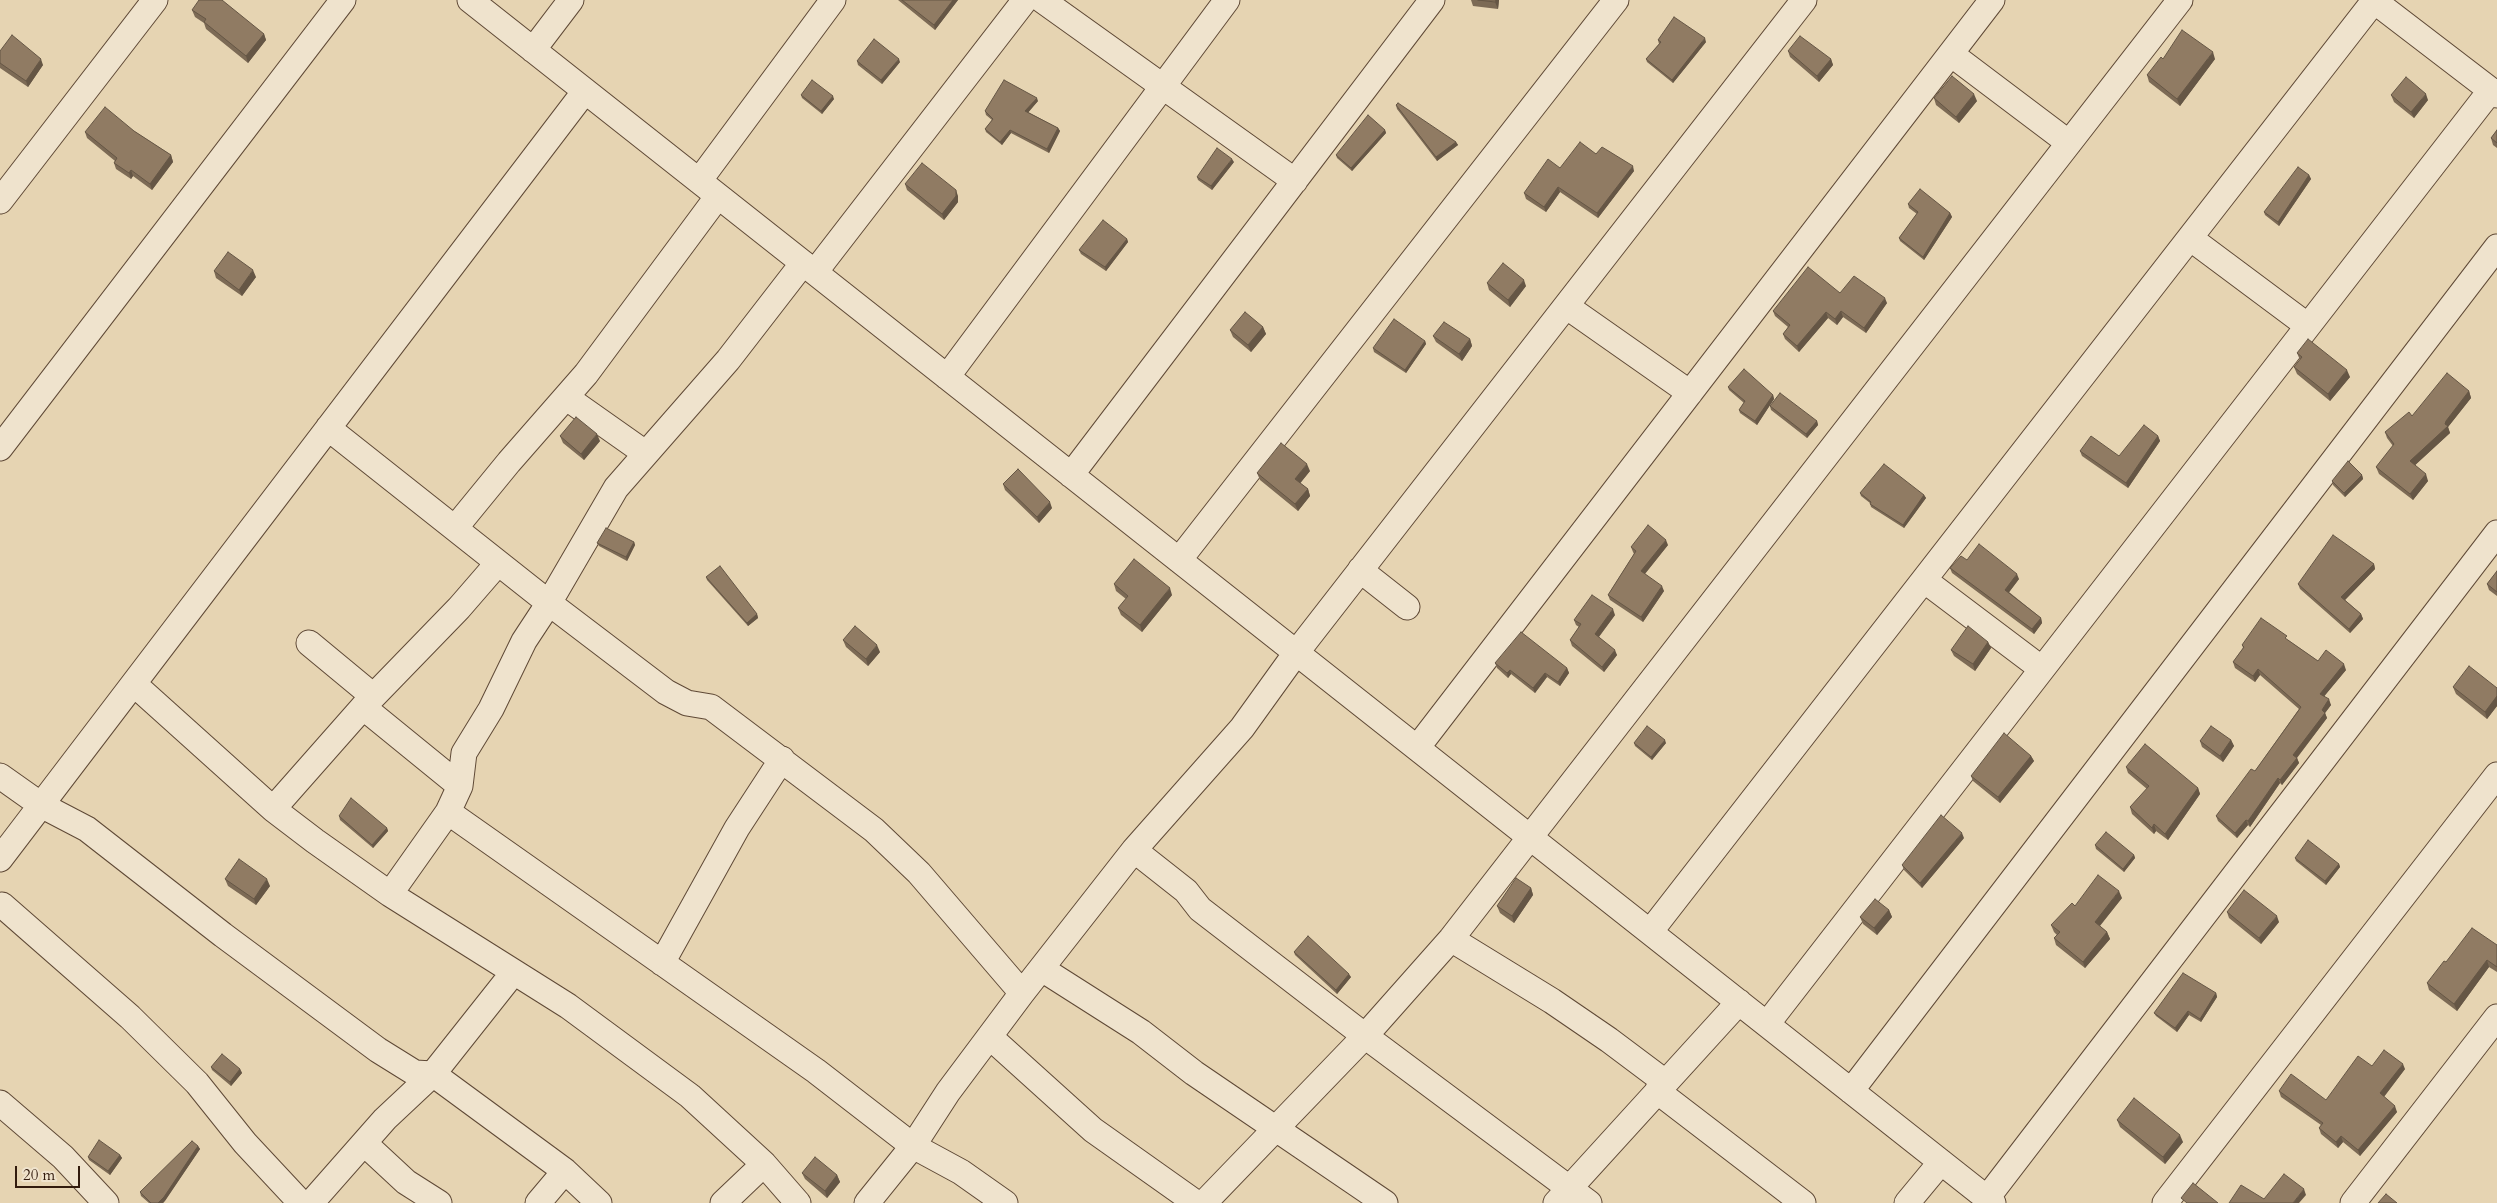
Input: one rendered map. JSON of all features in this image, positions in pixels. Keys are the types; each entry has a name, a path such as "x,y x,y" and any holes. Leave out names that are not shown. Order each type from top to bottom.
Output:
{"street":[{"path":"0,201 155,0"},
{"path":"0,448 342,0"},
{"path":"470,0 1990,1200 2497,533"},
{"path":"532,50 571,0"},
{"path":"455,528 509,462 567,398 709,189 833,0"},
{"path":"390,894 448,812 460,786 464,753 491,709 524,641 549,603 616,488 809,268 1025,0"},
{"path":"1042,0 1294,181"},
{"path":"947,377 1227,0"},
{"path":"1071,475 1432,0"},
{"path":"1179,560 1616,0"},
{"path":"868,1203 913,1146 948,1092 1022,993 1134,850 1242,728 1296,653 1360,570 1804,0"},
{"path":"1417,748 1992,0"},
{"path":"1204,1203 1274,1128 1365,1036 1451,939 2180,0"},
{"path":"1650,932 2374,0 2494,92 2308,326 1767,1024"},
{"path":"1951,54 2069,143"},
{"path":"0,859 585,91"},
{"path":"2190,238 2308,326"},
{"path":"1851,1091 2497,248"},
{"path":"1566,306 1690,393"},
{"path":"567,398 646,452"},
{"path":"328,428 549,603 666,692 687,703 711,707 782,758 886,840 954,912 1022,993"},
{"path":"273,809 368,702 458,608 498,563"},
{"path":"1360,570 1407,607"},
{"path":"1924,580 2042,669"},
{"path":"309,642 368,702 460,786"},
{"path":"134,684 273,809 390,894 568,1006 690,1096 764,1164 798,1203"},
{"path":"662,963 737,828 782,758"},
{"path":"2165,1203 2497,775"},
{"path":"0,776 41,806 87,829 223,935 378,1050 415,1073 433,1074 565,1171 599,1203"},
{"path":"448,812 816,1071 913,1146 960,1172 1005,1203"},
{"path":"1134,850 1186,891 1200,909 1365,1036 1563,1196 1589,1203"},
{"path":"2,905 130,1017 197,1083 245,1143 301,1203"},
{"path":"1451,939 1552,1001 1661,1086 1803,1203"},
{"path":"1042,969 1141,1032 1194,1073 1385,1203"},
{"path":"311,1203 384,1119 433,1074 513,973"},
{"path":"1563,1196 1739,1002"},
{"path":"2353,1203 2497,1017"},
{"path":"990,1037 1093,1130 1196,1203"},
{"path":"0,1103 63,1157 106,1203"},
{"path":"364,1143 406,1182 439,1203"},
{"path":"1907,1203 1940,1162"},
{"path":"723,1203 764,1164"},
{"path":"538,1203 565,1171"}],"building":[{"path":"199,0 222,0 264,34 246,56 204,22 206,19 192,10"},
{"path":"902,0 953,0 934,25"},
{"path":"1478,0 1496,0 1495,2"},
{"path":"1674,17 1705,38 1672,80 1646,59 1661,42 1658,40"},
{"path":"2182,30 2213,52 2177,99 2147,75 2161,57 2163,59"},
{"path":"12,35 41,59 26,81 0,63 0,51"},
{"path":"1800,36 1831,59 1817,76 1788,51"},
{"path":"874,39 899,59 881,80 857,61"},
{"path":"1952,76 1974,94 1956,117 1934,98"},
{"path":"2406,77 2426,94 2411,112 2391,95"},
{"path":"812,80 833,96 821,111 801,95"},
{"path":"1004,80 1037,98 1025,111 1058,128 1047,149 1010,130 1000,142 985,129 993,119 985,111"},
{"path":"1398,103 1456,142 1436,157 1396,105"},
{"path":"105,107 134,131 171,155 150,184 131,170 129,173 114,163 117,158 85,132"},
{"path":"1368,115 1385,130 1351,168 1336,155"},
{"path":"2497,130 2497,143 2491,138"},
{"path":"1580,142 1596,154 1602,147 1633,166 1597,213 1558,187 1544,207 1524,193 1548,159 1560,168"},
{"path":"1217,148 1232,159 1211,186 1197,177"},
{"path":"922,163 956,190 956,196 942,214 905,184"},
{"path":"2298,167 2309,175 2278,222 2264,212"},
{"path":"1920,189 1950,213 1923,257 1899,238 1918,212 1908,204"},
{"path":"1103,220 1127,239 1105,267 1079,250"},
{"path":"228,252 253,270 239,290 214,271"},
{"path":"1503,263 1524,280 1508,300 1487,283"},
{"path":"1808,267 1840,293 1854,276 1885,298 1864,328 1841,311 1835,319 1826,312 1797,346 1783,334 1790,325 1773,311"},
{"path":"1245,312 1263,327 1248,345 1230,330"},
{"path":"1394,319 1425,341 1405,370 1373,348"},
{"path":"1444,322 1470,339 1459,354 1433,336"},
{"path":"2308,339 2347,370 2328,394 2294,367 2302,357 2297,353"},
{"path":"1744,369 1773,395 1755,421 1739,410 1745,401 1728,387"},
{"path":"2447,373 2469,391 2446,421 2445,424 2448,426 2410,461 2426,474 2410,494 2376,467 2394,444 2385,432 2409,412 2412,416"},
{"path":"1780,393 1817,421 1806,434 1770,406"},
{"path":"576,417 597,434 581,454 560,436"},
{"path":"2144,425 2158,436 2126,483 2080,451 2091,436 2119,456"},
{"path":"1281,443 1307,464 1295,479 1308,489 1295,504 1257,473"},
{"path":"2348,461 2362,475 2344,493 2332,481"},
{"path":"1884,464 1924,495 1903,525 1870,504 1871,502 1860,493"},
{"path":"1018,469 1050,502 1037,517 1003,484"},
{"path":"1648,525 1666,540 1641,571 1662,586 1641,617 1608,595 1636,551 1631,547"},
{"path":"606,528 634,542 626,557 597,543"},
{"path":"2333,535 2374,564 2341,597 2361,614 2349,629 2298,584"},
{"path":"1979,544 2017,574 2005,590 2041,618 2032,629 1950,568 1961,556 1967,560"},
{"path":"1134,559 1170,588 1140,625 1118,608 1128,596 1114,584"},
{"path":"720,566 757,614 747,623 706,577"},
{"path":"2497,571 2497,592 2487,584"},
{"path":"1592,595 1613,609 1595,634 1615,650 1602,667 1570,640 1581,624 1574,620"},
{"path":"2261,618 2287,636 2285,638 2318,661 2326,650 2344,664 2320,694 2329,699 2322,710 2325,713 2293,755 2297,758 2280,780 2278,778 2248,821 2246,820 2235,833 2216,816 2251,769 2255,771 2301,707 2258,669 2253,676 2233,662 2244,647 2242,645"},
{"path":"855,626 877,645 866,659 843,640"},
{"path":"1968,626 1988,642 1973,664 1951,650"},
{"path":"1521,632 1567,668 1558,682 1545,673 1533,688 1510,670 1507,673 1495,663"},
{"path":"2469,666 2497,688 2497,696 2485,712 2453,687"},
{"path":"1647,726 1665,740 1651,757 1634,743"},
{"path":"2211,726 2231,740 2220,756 2200,741"},
{"path":"2004,733 2031,756 1998,797 1971,776"},
{"path":"2145,744 2198,788 2165,834 2154,824 2152,828 2130,807 2149,786 2126,767"},
{"path":"351,798 387,828 372,845 339,816"},
{"path":"1941,815 1962,833 1920,883 1902,865"},
{"path":"2106,832 2134,855 2123,869 2095,845"},
{"path":"2308,840 2339,864 2325,881 2295,858"},
{"path":"239,859 267,879 254,899 225,879"},
{"path":"2098,875 2119,891 2095,922 2107,932 2083,962 2054,938 2060,932 2051,925 2072,903 2075,906"},
{"path":"1516,878 1531,888 1512,916 1497,906"},
{"path":"2244,890 2277,916 2259,938 2227,912"},
{"path":"1875,899 1889,910 1874,928 1860,917"},
{"path":"2472,928 2497,945 2497,967 2487,960 2454,1004 2427,983"},
{"path":"1308,936 1349,974 1336,990 1294,952"},
{"path":"2183,973 2216,993 2200,1019 2188,1011 2175,1028 2154,1013"},
{"path":"2384,1050 2403,1064 2380,1093 2395,1106 2358,1150 2341,1136 2336,1142 2319,1128 2323,1123 2279,1091 2291,1074 2326,1100 2358,1056 2372,1066"},
{"path":"222,1054 240,1069 230,1082 211,1067"},
{"path":"2134,1098 2180,1135 2163,1157 2117,1120"},
{"path":"99,1140 120,1155 108,1171 88,1157"},
{"path":"192,1141 198,1146 164,1197 158,1203 151,1203 140,1192"},
{"path":"815,1157 837,1175 825,1191 802,1173"},
{"path":"2284,1174 2304,1189 2293,1203 2229,1203 2241,1185 2264,1199"},
{"path":"2193,1183 2218,1203 2187,1203 2181,1198"},
{"path":"2386,1194 2397,1203 2378,1203"}]}
